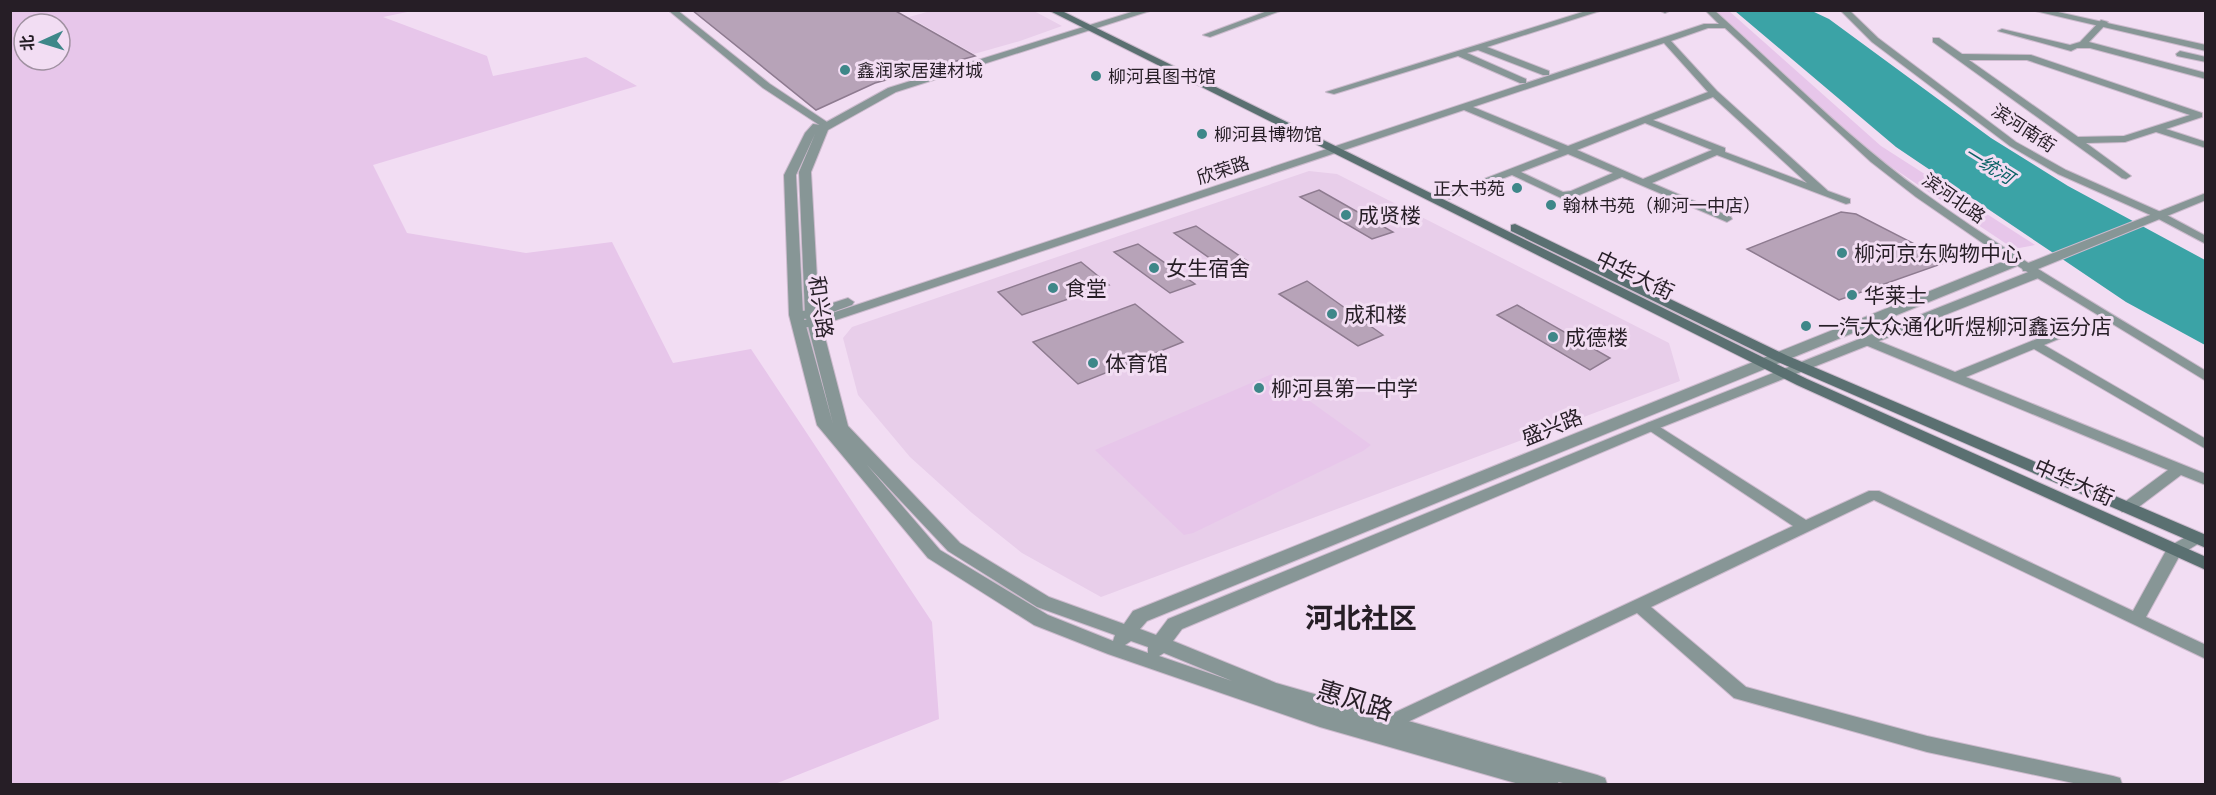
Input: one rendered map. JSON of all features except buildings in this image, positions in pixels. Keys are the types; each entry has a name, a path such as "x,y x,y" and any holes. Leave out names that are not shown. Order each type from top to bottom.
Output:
{"main road":[{"name":"中华大街","path":"1052,10 1091,26 1336,146 1765,363"},
{"name":"中华大街","path":"1072,10 1091,26"},
{"name":"中华大街","path":"1336,146 1449,196 1783,365 2205,564"},
{"name":"中华大街","path":"1802,367 2201,540"}],"street":[{"path":"672,10 733,60 823,124"},
{"name":"和兴路","path":"1091,26 1131,10"},
{"name":"和兴路","path":"1149,10 891,84 810,133 790,175 797,320 825,425 934,554 1041,620 1115,649 1155,652"},
{"path":"1207,35 1279,10"},
{"path":"1331,92 1599,10"},
{"name":"滨河北路","path":"1709,10 1875,160 1920,195 2205,377"},
{"name":"滨河南街","path":"1844,10 1875,40 2013,144 2062,172 2159,215 2205,241"},
{"path":"2035,10 2205,43"},
{"path":"2057,10 2205,48"},
{"name":"欣荣路","path":"797,320 813,319 1703,22 1723,23"},
{"name":"欣荣路","path":"1336,146 1465,107 1707,26 1723,23"},
{"path":"2082,45 2102,23"},
{"path":"2002,31 2071,48 2075,45 2082,45 2159,62 2157,64 2205,76"},
{"path":"1666,40 1714,93 1827,195"},
{"path":"1936,40 2126,176"},
{"path":"1479,47 1546,74"},
{"path":"1459,53 1523,81"},
{"path":"2180,54 2205,60"},
{"path":"1960,57 2028,57 2199,115 2125,139 2075,140"},
{"path":"1449,196 1714,93"},
{"path":"1465,107 1727,219"},
{"path":"1642,183 1721,150 1645,120"},
{"name":"和兴路","path":"823,124 824,128 805,172 813,319 841,427 954,547 1043,602 1127,633 1155,652"},
{"path":"2161,127 2205,140"},
{"path":"2161,127 2205,145"},
{"path":"1717,152 1846,201"},
{"path":"1511,171 1560,195 1574,194 1621,174"},
{"path":"2032,266 2205,196"},
{"name":"盛兴路","path":"1115,649 1140,616 1765,363 1802,367 1867,341 2032,266"},
{"name":"盛兴路","path":"1155,652 1175,624 1652,426 1783,365 2032,266"},
{"path":"1955,377 2068,330"},
{"path":"1867,341 2205,480"},
{"path":"2034,344 2205,445"},
{"path":"1652,426 1805,527"},
{"path":"2127,508 2179,469"},
{"path":"1383,729 1874,494 2205,653"},
{"path":"2136,620 2174,551 2201,540"},
{"path":"1640,606 1740,693 1927,744 2113,784"},
{"name":"惠风路","path":"1155,652 1320,719 1383,729 1549,784"},
{"path":"1383,729 1597,784"}],"shaded area":[{"path":"934,10 1034,11 1062,26 974,54 909,17"},
{"path":"10,11 412,11 383,17 487,56 493,76 586,57 637,86 373,165 407,233 526,253 612,242 673,363 751,349 932,622 939,719 775,784 11,784"},
{"path":"1712,11 1729,11 1881,146 2035,245 2014,249 1872,154"},
{"name":"柳河县第一中学","path":"1309,171 1337,174 1669,343 1680,381 1101,597 1022,553 972,513 910,457 858,395 843,338 852,327"},
{"path":"1272,374 1371,445 1363,451 1193,533 1184,535 1095,450"}],"water":[{"name":"一统河","path":"1735,11 1812,11 1829,19 1991,138 2068,186 2205,260 2205,345 2126,302 1896,147"}],"place":[{"name":"鑫润家居建材城","path":"845,70"},
{"name":"柳河县图书馆","path":"1096,76"},
{"name":"柳河县博物馆","path":"1202,134"},
{"name":"正大书苑","path":"1517,188"},
{"name":"翰林书苑（柳河一中店）","path":"1551,205"},
{"name":"成贤楼","path":"1346,215"},
{"name":"柳河京东购物中心","path":"1842,253"},
{"name":"女生宿舍","path":"1154,268"},
{"name":"食堂","path":"1053,288"},
{"name":"华莱士","path":"1852,295"},
{"name":"成和楼","path":"1332,314"},
{"name":"一汽大众通化听煜柳河鑫运分店","path":"1806,326"},
{"name":"成德楼","path":"1553,337"},
{"name":"体育馆","path":"1093,363"},
{"name":"柳河县第一中学","path":"1259,388"}],"district":[{"name":"河北社区","path":"1361,617"}]}
